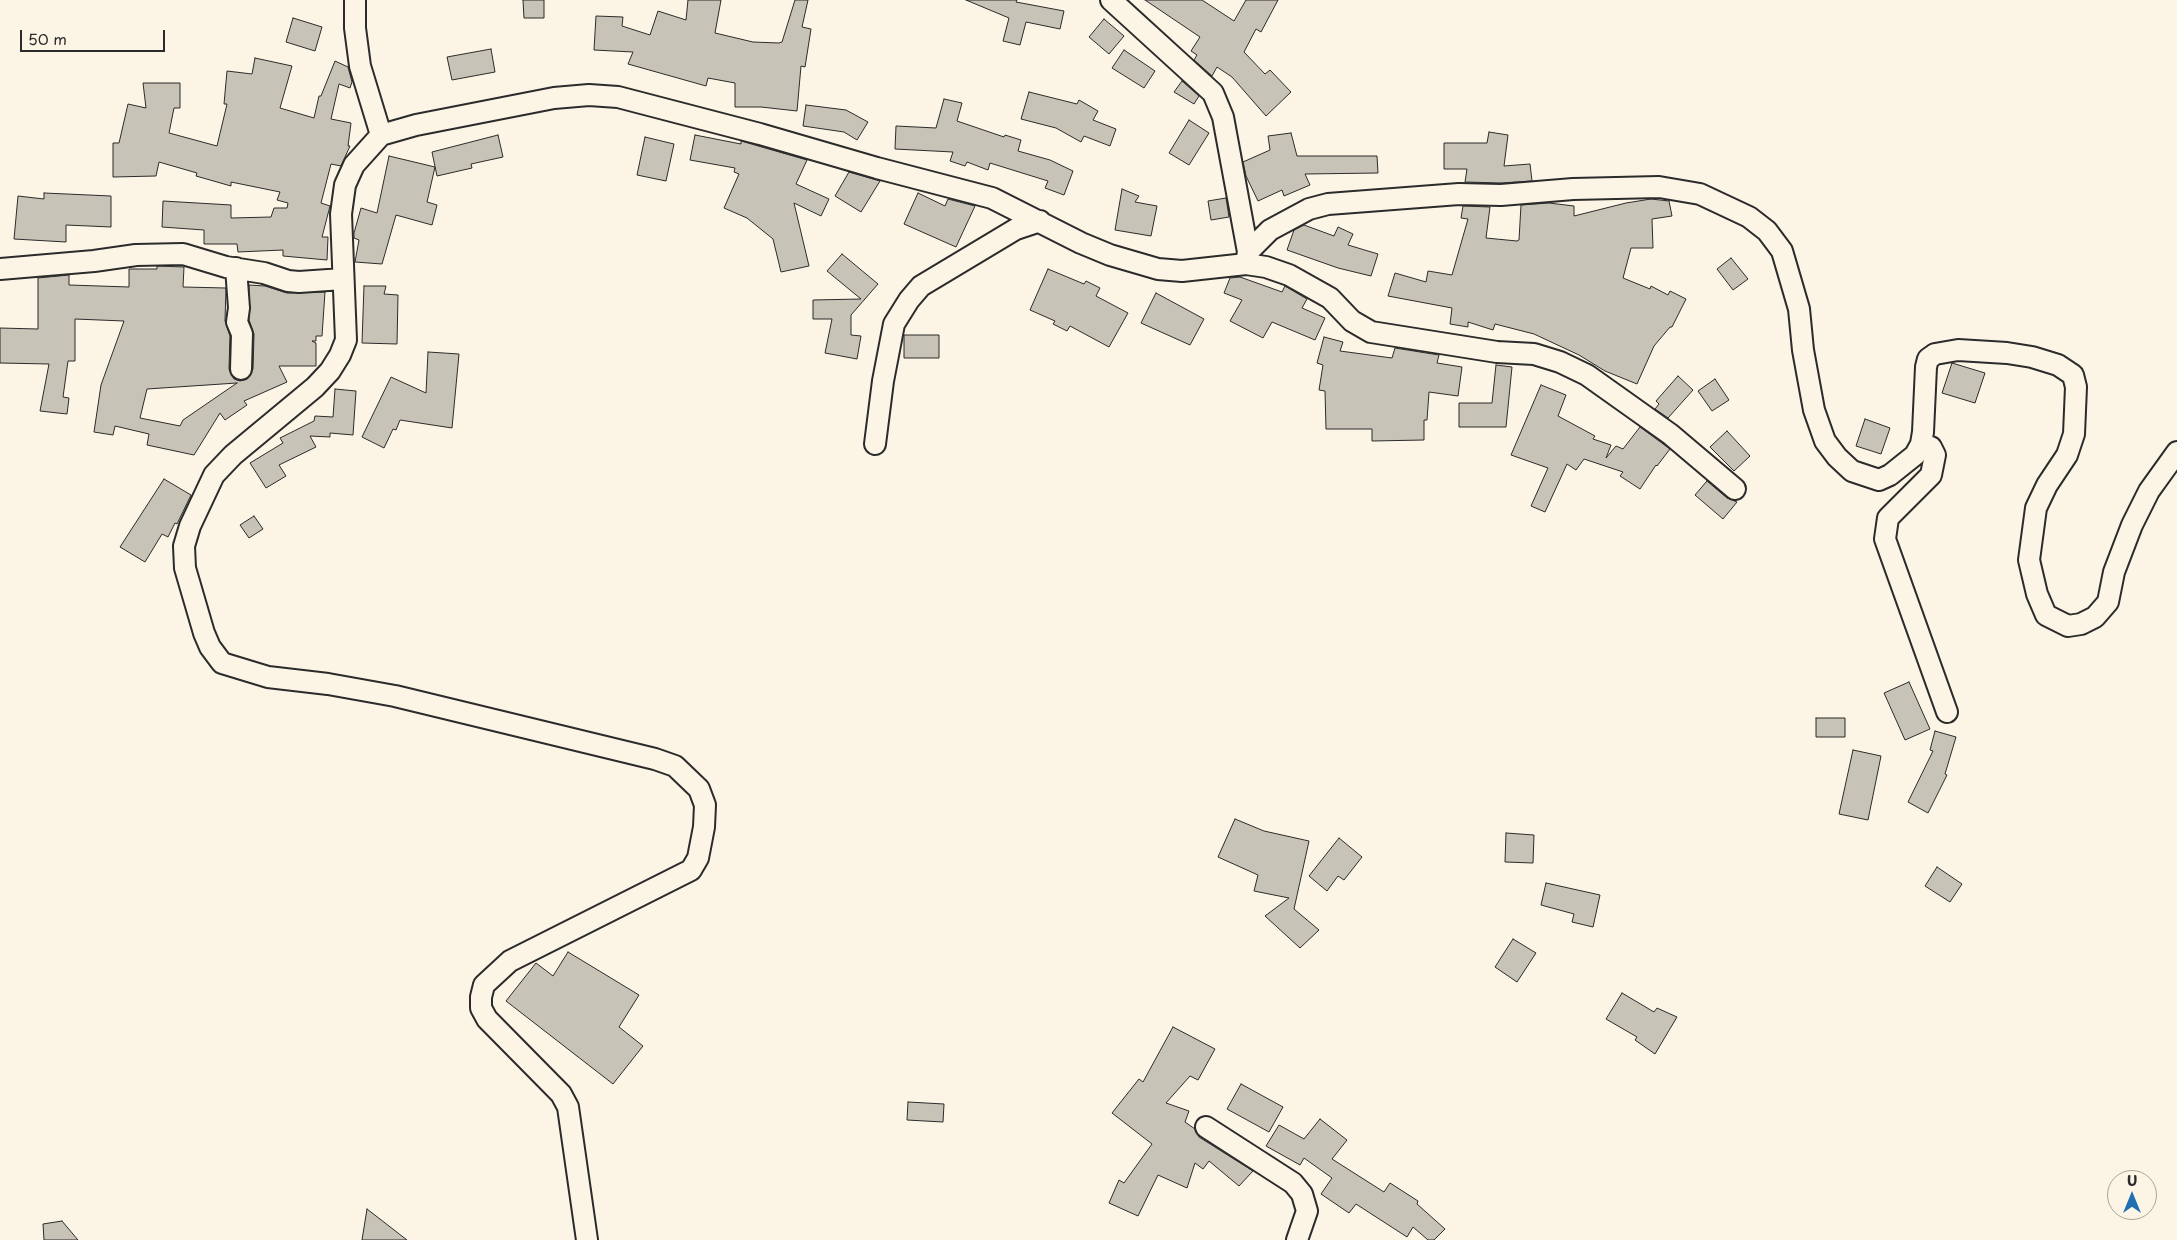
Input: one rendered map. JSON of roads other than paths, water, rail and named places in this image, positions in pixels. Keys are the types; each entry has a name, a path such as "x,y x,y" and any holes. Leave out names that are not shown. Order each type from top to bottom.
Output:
{"street":[{"path":"355,0 354,28 360,66 381,136"},
{"path":"1111,0 1213,93 1223,116 1247,258"},
{"path":"587,1240 568,1107 561,1094 487,1019 481,1008 481,997 484,985 510,961 691,870 698,858 704,827 705,805 699,789 675,766 656,759 395,696 328,684 268,677 222,663 210,648 204,633 185,568 184,546 190,526 214,475 233,455 315,387 330,371 340,355 346,340 341,214 345,185 354,165 381,136 416,125 554,98 589,95 618,97 778,138 877,168 992,198 1110,255 1158,269 1182,271 1247,258 1289,275 1330,298 1352,321 1371,332 1497,352 1534,354 1560,362 1587,375 1670,434 1734,489"},
{"path":"1247,258 1270,230 1309,210 1328,204 1459,194 1501,195 1573,189 1659,187 1700,194 1749,216 1767,231 1782,251 1799,309 1803,350 1814,410 1825,441 1837,457 1852,471 1879,480 1890,475 1915,454 1921,444 1926,367 1928,359 1935,354 1958,350 2007,353 2058,365 2073,375 2076,387 2074,434 2067,454 2047,485 2036,508 2029,560 2037,594 2046,615 2068,626 2081,624 2095,617 2108,602 2114,572 2132,525 2149,490 2177,452"},
{"path":"875,444 883,381 894,324 909,300 921,286 1016,229 1040,221"},
{"path":"0,269 94,261 136,255 183,254 299,282 343,279"},
{"path":"236,268 239,308 237,322 242,334 241,369"},
{"path":"1921,444 1931,447 1935,456 1931,475 1888,518 1885,539 1947,712"},
{"path":"1206,1127 1293,1183 1302,1194 1307,1211 1297,1240"}]}
